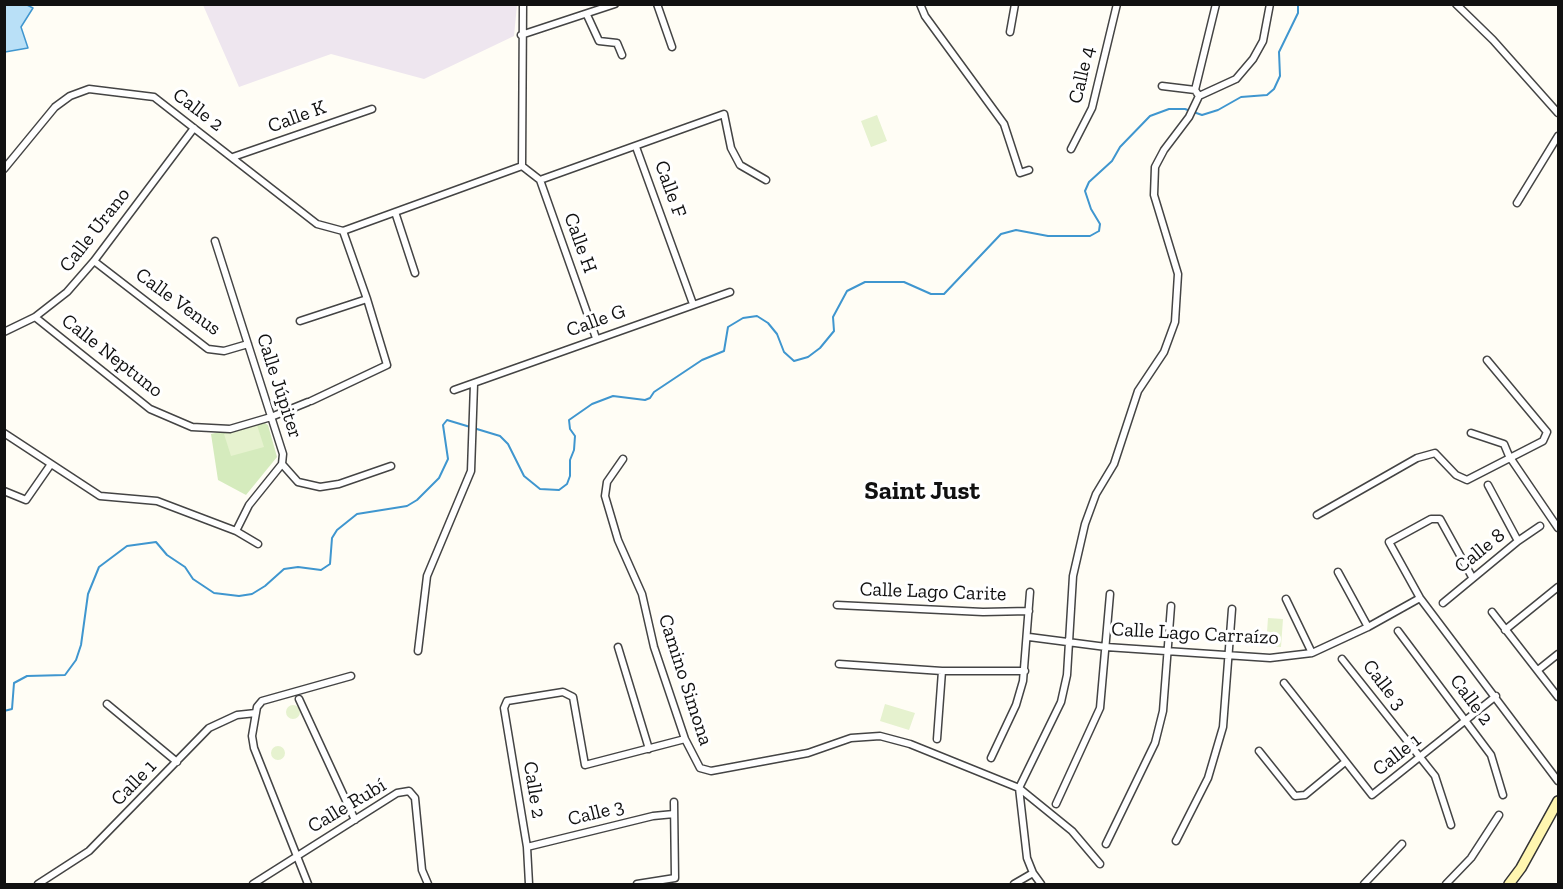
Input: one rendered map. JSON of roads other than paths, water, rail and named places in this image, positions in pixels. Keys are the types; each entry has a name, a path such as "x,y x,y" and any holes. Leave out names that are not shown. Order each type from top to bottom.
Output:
{"street":[{"path":"522,166 521,35 523,4"},
{"path":"521,35 615,4"},
{"path":"657,4 672,47"},
{"path":"920,4 925,16 1004,124 1020,173 1029,170"},
{"path":"1010,32 1015,4"},
{"name":"Calle 4","path":"1071,149 1092,108 1117,4"},
{"path":"1199,96 1195,90 1216,4"},
{"path":"1041,885 1027,858 1019,788 1061,702 1066,675 1073,576 1085,524 1096,494 1114,464 1138,391 1164,352 1175,322 1178,274 1154,195 1155,167 1164,150 1190,116 1199,96 1236,79 1253,59 1263,41 1270,4"},
{"path":"1456,4 1493,40 1558,113"},
{"path":"587,15 599,41 617,43 622,55"},
{"path":"1162,87 1195,90"},
{"name":"Calle 2","path":"4,170 55,107 70,96 89,89 154,97 317,224 343,231"},
{"name":"Calle K","path":"233,157 372,109"},
{"path":"636,147 723,114 731,148 740,165 766,180"},
{"name":"Calle Urano","path":"4,332 35,317 67,292 94,261 194,128"},
{"path":"1517,203 1558,136"},
{"name":"Calle F","path":"540,180 636,147 693,304"},
{"path":"522,166 540,180"},
{"path":"300,321 367,299 343,231 522,166"},
{"name":"Calle H","path":"540,180 596,338"},
{"path":"395,212 415,273"},
{"name":"Calle Júpiter","path":"215,241 283,454 282,464 249,505 236,531"},
{"name":"Calle Venus","path":"94,261 208,349 224,351 248,344"},
{"name":"Calle G","path":"454,390 730,292"},
{"name":"Calle Neptuno","path":"35,317 150,409 192,427 230,429 272,417 309,402 387,365 367,299"},
{"path":"1317,515 1417,458 1435,453 1456,475 1467,480 1509,456 1543,441 1547,432 1487,360"},
{"path":"418,651 427,576 471,471 474,384"},
{"path":"4,432 100,496 157,501 236,531 258,544"},
{"path":"1471,434 1504,444 1509,456 1558,528"},
{"name":"Camino Simona","path":"623,459 607,482 605,496 618,540 642,594 654,647 685,739 700,768 711,771 808,753 852,738 880,736 910,744 1019,788 1072,831 1101,864"},
{"path":"4,491 26,500 51,464"},
{"path":"282,464 298,482 320,487 339,484 391,466"},
{"path":"1488,485 1518,541"},
{"path":"1472,578 1443,523 1436,518 1389,542 1420,598 1558,781"},
{"name":"Calle 8","path":"1443,603 1518,541 1540,526"},
{"path":"1338,572 1368,627"},
{"path":"1505,630 1558,587"},
{"path":"991,758 1016,705 1025,671 1029,637 1030,592"},
{"path":"1056,804 1100,708 1110,594"},
{"name":"Calle Lago Carraízo","path":"1029,637 1107,647 1270,658 1312,653 1368,627 1420,598"},
{"path":"1286,599 1312,653"},
{"name":"Calle Lago Carite","path":"837,605 983,612 1029,610"},
{"path":"1106,844 1155,744 1163,711 1172,606"},
{"path":"1176,841 1208,778 1223,727 1232,609"},
{"path":"1492,612 1558,697"},
{"name":"Calle 2","path":"1398,631 1491,755 1503,795"},
{"path":"618,647 649,749 685,739"},
{"path":"1538,670 1558,654"},
{"name":"Calle 3","path":"1342,659 1435,776 1451,825"},
{"path":"839,664 942,671 1025,671"},
{"path":"937,739 942,671"},
{"path":"308,885 254,748 252,736 256,713 261,701 351,676"},
{"name":"Calle 1","path":"1284,683 1372,795 1496,696"},
{"name":"Calle 2","path":"528,885 527,847 504,708 507,701 563,692 573,697 585,765 649,749"},
{"path":"299,699 355,820"},
{"path":"106,704 177,762"},
{"name":"Calle 1","path":"38,885 89,852 218,722 237,715 256,713"},
{"path":"1259,751 1295,796 1305,795 1345,762"},
{"name":"Calle Rubí","path":"253,885 397,793 409,791 415,798 423,870 428,885"},
{"path":"1509,885 1558,801"},
{"path":"637,885 675,878 674,802"},
{"name":"Calle 3","path":"527,847 653,816 674,814"},
{"path":"1446,885 1471,858 1499,814"},
{"path":"1364,885 1402,844"},
{"path":"1014,885 1033,873"}],"water":[{"path":"5,4 27,5 33,8 21,27 28,48 5,52"}],"waterway":[{"path":"4,711 12,709 14,683 27,676 65,675 76,660 81,645 88,594 99,567 127,546 156,542 167,555 185,567 193,579 214,593 239,596 252,594 284,569 298,567 321,570 330,564 332,538 337,530 357,514 407,506 417,500 439,478 448,459 443,425 447,420 500,436 508,444 524,476 540,489 559,490 567,484 570,476 570,460 574,450 575,436 570,429 569,420 592,404 613,396 645,400 650,398 654,392 702,360 724,351 728,327 743,318 757,316 768,323 777,334 784,352 794,361 808,357 820,348 834,331 833,317 847,291 865,282 904,282 931,294 944,294 1001,234 1016,230 1048,236 1090,236 1099,231 1100,224 1091,209 1085,191 1089,182 1112,161 1120,147 1150,116 1169,109 1185,109 1202,115 1218,110 1241,97 1267,95 1274,89 1280,76 1279,52 1298,13 1298,4"}],"district":[{"name":"Saint Just","path":"922,492"}]}
